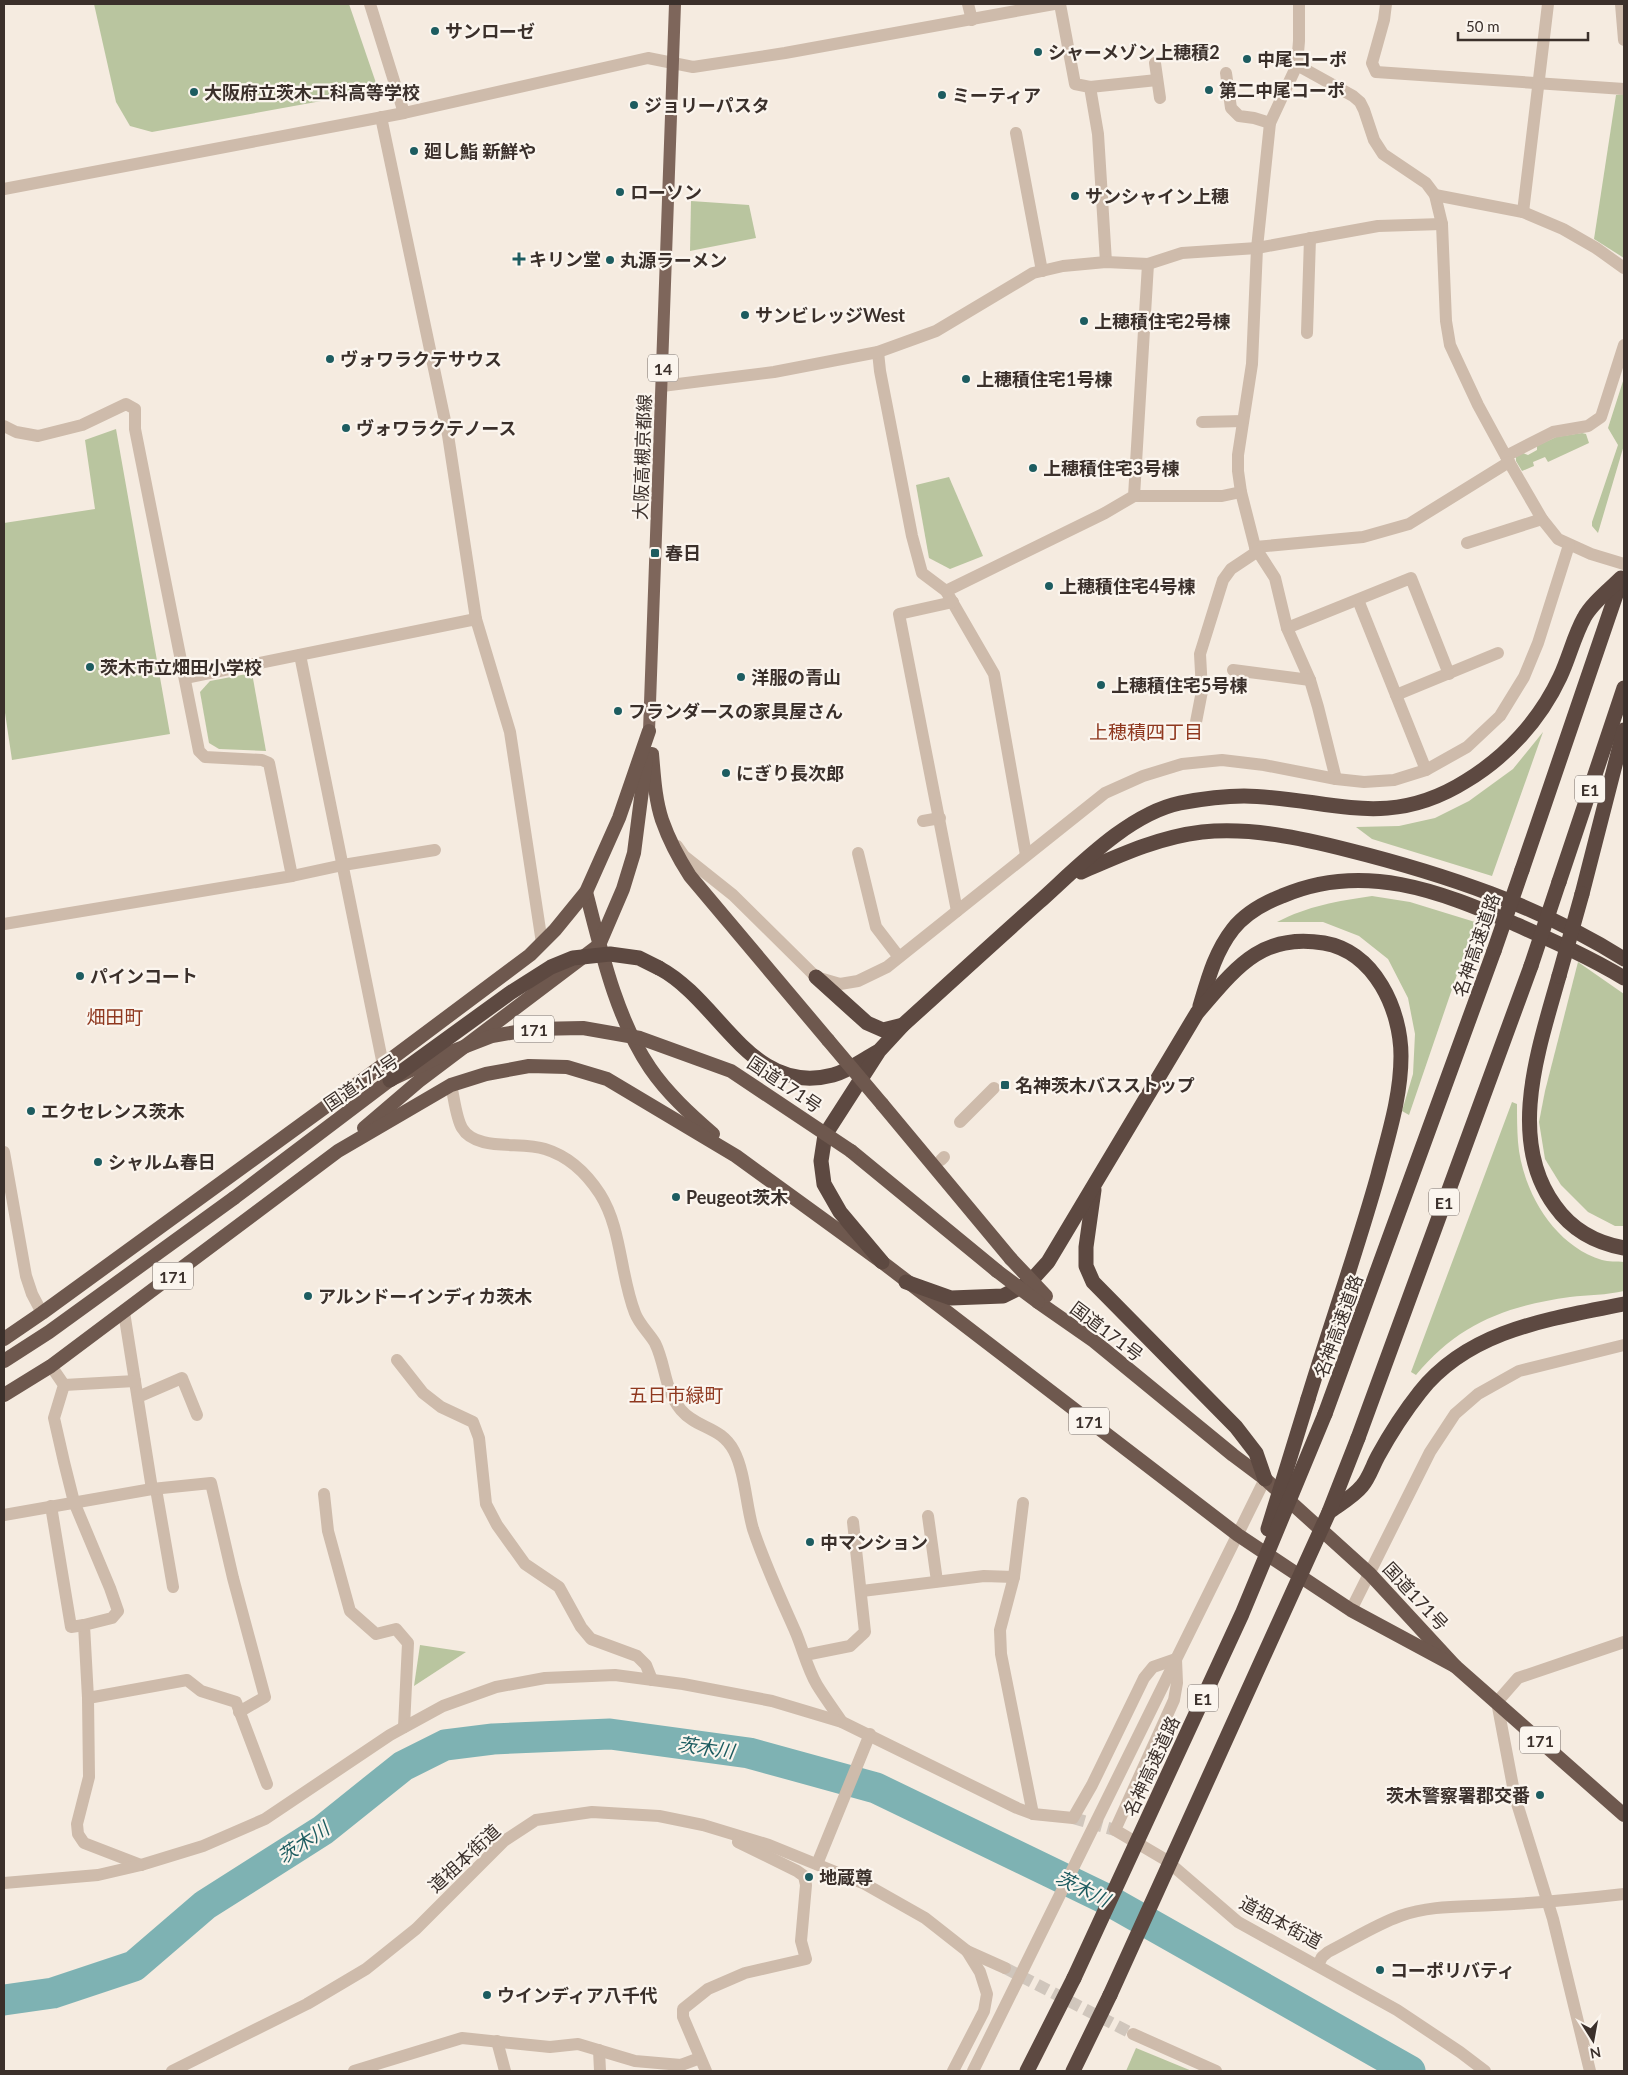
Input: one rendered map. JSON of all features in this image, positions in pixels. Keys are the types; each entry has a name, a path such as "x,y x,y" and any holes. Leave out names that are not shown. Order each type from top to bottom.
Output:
{"highway":[{"path":"882,1262 840,1212 824,1184 822,1160 824,1135 879,1051 903,1025 1123,829 1149,814 1177,804 1211,798 1244,796 1340,808 1376,810 1408,806 1436,797 1466,782 1492,763 1518,740 1541,712 1559,678 1585,616 1623,570"},
{"name":"名神高速道路","path":"1027,2071 1074,1978 1242,1614 1325,1414 1494,951 1623,570"},
{"name":"E1","path":"1073,2071 1110,1995 1329,1512 1358,1438 1531,966 1623,693"},
{"path":"1624,730 1534,1073 1529,1123 1531,1149 1538,1176 1549,1198 1563,1218 1584,1234 1607,1245 1624,1248"},
{"path":"649,731 657,799 662,820 677,855 690,876 882,1104 1042,1299"},
{"path":"4,1339 383,1065 508,972 542,943 586,892 619,818 649,731"},
{"path":"338,1151 419,1081 599,944 623,889 634,853 649,731"},
{"path":"1066,878 1164,839 1203,832 1238,831 1280,835 1410,865 1492,894 1599,943 1624,959"},
{"path":"1198,1013 1219,950 1234,928 1253,910 1278,898 1303,887 1332,881 1361,879 1391,882 1466,902 1583,954 1624,978"},
{"path":"586,892 599,944 620,1008 649,1067 672,1095 736,1156"},
{"path":"906,1282 951,1298 1003,1296 1028,1283 1048,1262 1198,1013 1225,981 1246,961 1259,952 1286,941 1307,940 1330,944 1354,956 1374,974 1388,996 1398,1024 1401,1055 1399,1089 1388,1138 1370,1201 1242,1614"},
{"path":"390,1080 510,992 551,967 574,958 610,954 639,958 667,973 697,998 747,1051 773,1070 804,1080 835,1075 879,1051"},
{"path":"816,977 867,1023 883,1030 903,1025"},
{"name":"国道171号","path":"4,1361 49,1332 234,1198 390,1080 444,1054 492,1036 534,1029 583,1028 640,1038 731,1071 852,1151 997,1271 1042,1299 1232,1455 1265,1479 1370,1574 1455,1666 1624,1816"},
{"name":"国道171号","path":"4,1395 51,1366 338,1151 451,1085 486,1074 529,1066 567,1067 607,1079 736,1156 882,1262 1238,1535 1351,1610 1455,1666"},
{"path":"1095,1183 1086,1247 1086,1266 1093,1282 1236,1427 1256,1454 1265,1479"},
{"path":"1329,1512 1362,1486 1379,1454 1420,1392 1442,1370 1466,1352 1490,1338 1516,1328 1624,1304"}],"main road":[{"name":"大阪高槻京都線","path":"649,731 675,4"}],"street":[{"path":"370,4 404,113"},
{"path":"968,4 972,20"},
{"path":"4,189 404,113 648,58 693,67 972,20 1054,4"},
{"path":"1060,4 1075,84 1090,87 1157,80"},
{"path":"1299,4 1300,41 1296,65 1270,123 1257,248 1254,341 1238,455 1238,471 1241,492 1256,549 1275,578 1287,628 1310,680 1336,779"},
{"path":"1386,4 1384,20 1372,63 1376,72 1624,89"},
{"path":"1523,212 1548,4"},
{"path":"1621,4 1624,40"},
{"path":"1154,63 1160,98"},
{"path":"1296,65 1353,96 1360,102 1374,140 1383,154 1426,183 1435,195 1442,224 1446,321 1450,345 1478,405 1542,519 1558,539 1623,570"},
{"path":"1226,73 1231,108 1239,116 1270,123"},
{"path":"1090,87 1098,134 1106,262"},
{"path":"382,117 448,435 476,619 510,732 542,943"},
{"path":"1016,133 1042,271"},
{"path":"1435,195 1523,212 1563,229 1596,248 1624,268"},
{"path":"662,386 774,372 878,352 936,331 1033,273 1063,266 1106,262 1148,264 1182,253 1257,248 1378,226 1442,224"},
{"path":"1307,333 1310,238"},
{"path":"1134,496 1148,264"},
{"path":"1196,722 1202,692 1200,654 1223,580 1231,569 1256,549 1363,537 1409,524 1507,459 1552,432 1588,426 1601,417 1624,345"},
{"path":"878,352 910,526 922,573 950,596 994,674 1026,855"},
{"path":"4,426 16,432 38,436 82,425 126,404 136,409 135,429 199,751 205,757 262,760 269,763 292,876"},
{"path":"1202,422 1243,421"},
{"path":"957,911 899,614 950,596 1134,496 1222,496 1241,492"},
{"path":"1467,543 1542,519"},
{"path":"670,838 684,856 733,895 816,977 840,984 858,981 887,967 899,958 1105,793 1143,776 1182,764 1222,760 1264,764 1336,779 1364,782 1394,780 1426,770 1467,747 1500,716 1524,677 1538,643 1569,545"},
{"path":"1287,628 1411,578 1449,674"},
{"path":"1358,600 1426,770"},
{"path":"185,678 476,619"},
{"path":"1396,695 1498,653"},
{"path":"300,654 383,1065"},
{"path":"1233,670 1310,680"},
{"path":"923,821 940,818"},
{"path":"4,924 435,850"},
{"path":"858,853 876,926 899,958"},
{"path":"451,1085 462,1128 471,1138 486,1143 528,1145 546,1149 564,1157 589,1178 601,1196 611,1216 629,1296 636,1315 654,1343 660,1357 670,1392 681,1410 691,1419 724,1436 735,1452 758,1545 816,1684 842,1722"},
{"path":"960,1122 994,1088"},
{"path":"4,1152 26,1276 42,1313"},
{"path":"124,1312 154,1489 173,1586"},
{"path":"1351,1610 1430,1452 1456,1414 1478,1394 1519,1371 1624,1345"},
{"path":"397,1360 423,1393 441,1407 473,1422 479,1438 486,1504 497,1525 525,1564 559,1587 581,1627 591,1639 637,1656 646,1665 652,1680"},
{"path":"51,1366 64,1385"},
{"path":"138,1397 182,1378 197,1415"},
{"path":"64,1385 135,1381"},
{"path":"51,1506 71,1627 112,1618 118,1611 74,1502 54,1418 64,1385"},
{"path":"973,2071 1265,1479"},
{"path":"4,1515 154,1489 212,1483 233,1578 265,1697 239,1712"},
{"path":"324,1494 328,1531 350,1611 376,1634 396,1629 408,1643 404,1727"},
{"path":"1023,1503 1014,1577 1000,1630 1001,1654 1033,1814"},
{"path":"928,1516 937,1582"},
{"path":"805,1655 850,1646 865,1632 854,1522"},
{"path":"862,1590 984,1576 1014,1577"},
{"path":"84,1625 88,1698 88,1777 77,1824 78,1834 84,1843 142,1865"},
{"path":"1590,2071 1553,1919 1515,1797 1497,1702 1518,1678 1624,1642"},
{"path":"4,1884 98,1874 142,1865 203,1846 265,1819 404,1727 443,1706 496,1687 546,1678 615,1675 683,1684 772,1701 842,1722 868,1739 1016,1808 1033,1814 1073,1818 1092,1785 1144,1678 1153,1667 1176,1659"},
{"name":"道祖本街道","path":"1176,1659 1177,1683 1174,1700 1115,1830 1166,1860 1238,1922 1318,1965 1322,1957 1328,1952 1400,1916 1447,1906 1547,1902 1624,1894"},
{"path":"88,1698 187,1680 201,1691 236,1702 267,1784"},
{"path":"818,1860 868,1739"},
{"name":"道祖本街道","path":"172,2071 307,2004 366,1969 416,1929 504,1841 536,1820 592,1812 659,1816 703,1826 769,1845 818,1860 865,1884 925,1918 967,1951"},
{"path":"703,1826 798,1871 804,1876 806,1885 801,1941 806,1959 744,1973 708,1988 683,2009 683,2016 706,2071"},
{"path":"967,1951 1005,1968"},
{"path":"953,2071 984,2011 987,1994 980,1972 967,1951"},
{"path":"1318,1965 1398,2010 1460,2052 1484,2071"},
{"path":"1133,2034 1216,2071"},
{"path":"354,2071 462,2038 550,2047 578,2044 660,2067 681,2065 700,2058"},
{"path":"497,2041 505,2071"},
{"path":"599,2050 600,2071"}],"green space":[{"path":"94,4 349,4 376,83 360,94 152,132 130,126 116,102"},
{"path":"1624,94 1624,258 1594,239 1616,95"},
{"path":"691,201 749,205 756,238 690,251"},
{"path":"1624,378 1624,445 1598,533 1592,526 1592,522 1618,445 1608,428"},
{"path":"116,429 170,734 12,760 4,706 4,523 95,509 85,440"},
{"path":"1586,434 1589,443 1548,462 1545,457 1533,462 1534,466 1522,471 1516,461 1516,457 1523,453 1528,455 1537,450 1537,446 1556,437"},
{"path":"949,477 983,556 950,569 929,558 916,485"},
{"path":"252,673 266,751 219,749 209,743 200,692 210,681"},
{"path":"1543,732 1492,876 1372,839 1356,827 1399,826 1435,818 1469,801 1513,769"},
{"path":"1372,896 1410,902 1475,922 1409,1115 1402,1111 1413,1074 1415,1034 1408,998 1388,959 1359,936 1323,922 1277,922 1323,905"},
{"path":"1578,962 1624,994 1624,1226 1615,1226 1588,1212 1561,1185 1545,1159 1539,1122 1545,1091"},
{"path":"1512,1102 1517,1104 1518,1137 1526,1179 1543,1213 1555,1229 1584,1253 1604,1261 1624,1262 1624,1291 1547,1301 1504,1312 1466,1330 1432,1357 1416,1375 1411,1372"},
{"path":"420,1645 466,1652 414,1686"},
{"path":"1136,2048 1192,2071 1126,2071"}],"waterway":[{"name":"茨木川","path":"4,2000 53,1993 134,1966 205,1905 323,1830 403,1766 445,1745 493,1739 610,1734 749,1753 876,1788 1106,1899 1410,2071"}],"tunnel":[{"path":"1073,1818 1115,1830"},
{"path":"1005,1968 1133,2034"}],"place":[{"name":"サンローゼ","path":"435,31"},
{"name":"シャーメゾン上穂積2","path":"1038,52"},
{"name":"中尾コーポ","path":"1247,59"},
{"name":"第二中尾コーポ","path":"1209,90"},
{"name":"大阪府立茨木工科高等学校","path":"194,92"},
{"name":"ミーティア","path":"942,95"},
{"name":"ジョリーパスタ","path":"634,105"},
{"name":"廻し鮨 新鮮や","path":"414,151"},
{"name":"ローソン","path":"620,192"},
{"name":"サンシャイン上穂","path":"1075,196"},
{"name":"キリン堂","path":"519,259"},
{"name":"丸源ラーメン","path":"610,260"},
{"name":"サンビレッジWest","path":"745,315"},
{"name":"上穂積住宅2号棟","path":"1084,321"},
{"name":"ヴォワラクテサウス","path":"330,359"},
{"name":"上穂積住宅1号棟","path":"966,379"},
{"name":"ヴォワラクテノース","path":"346,428"},
{"name":"上穂積住宅3号棟","path":"1033,468"},
{"name":"春日","path":"655,553"},
{"name":"上穂積住宅4号棟","path":"1049,586"},
{"name":"茨木市立畑田小学校","path":"90,667"},
{"name":"洋服の青山","path":"741,677"},
{"name":"上穂積住宅5号棟","path":"1101,685"},
{"name":"フランダースの家具屋さん","path":"618,711"},
{"name":"にぎり長次郎","path":"726,773"},
{"name":"パインコート","path":"80,976"},
{"name":"名神茨木バスストップ","path":"1005,1085"},
{"name":"エクセレンス茨木","path":"31,1111"},
{"name":"シャルム春日","path":"98,1162"},
{"name":"Peugeot茨木","path":"676,1197"},
{"name":"アルンドーインディカ茨木","path":"308,1296"},
{"name":"中マンション","path":"810,1542"},
{"name":"茨木警察署郡交番","path":"1540,1795"},
{"name":"地蔵尊","path":"809,1877"},
{"name":"コーポリバティ","path":"1380,1970"},
{"name":"ウインディア八千代","path":"487,1995"}],"district":[{"name":"上穂積四丁目","path":"1146,731"},
{"name":"畑田町","path":"115,1016"},
{"name":"五日市緑町","path":"676,1394"}]}
